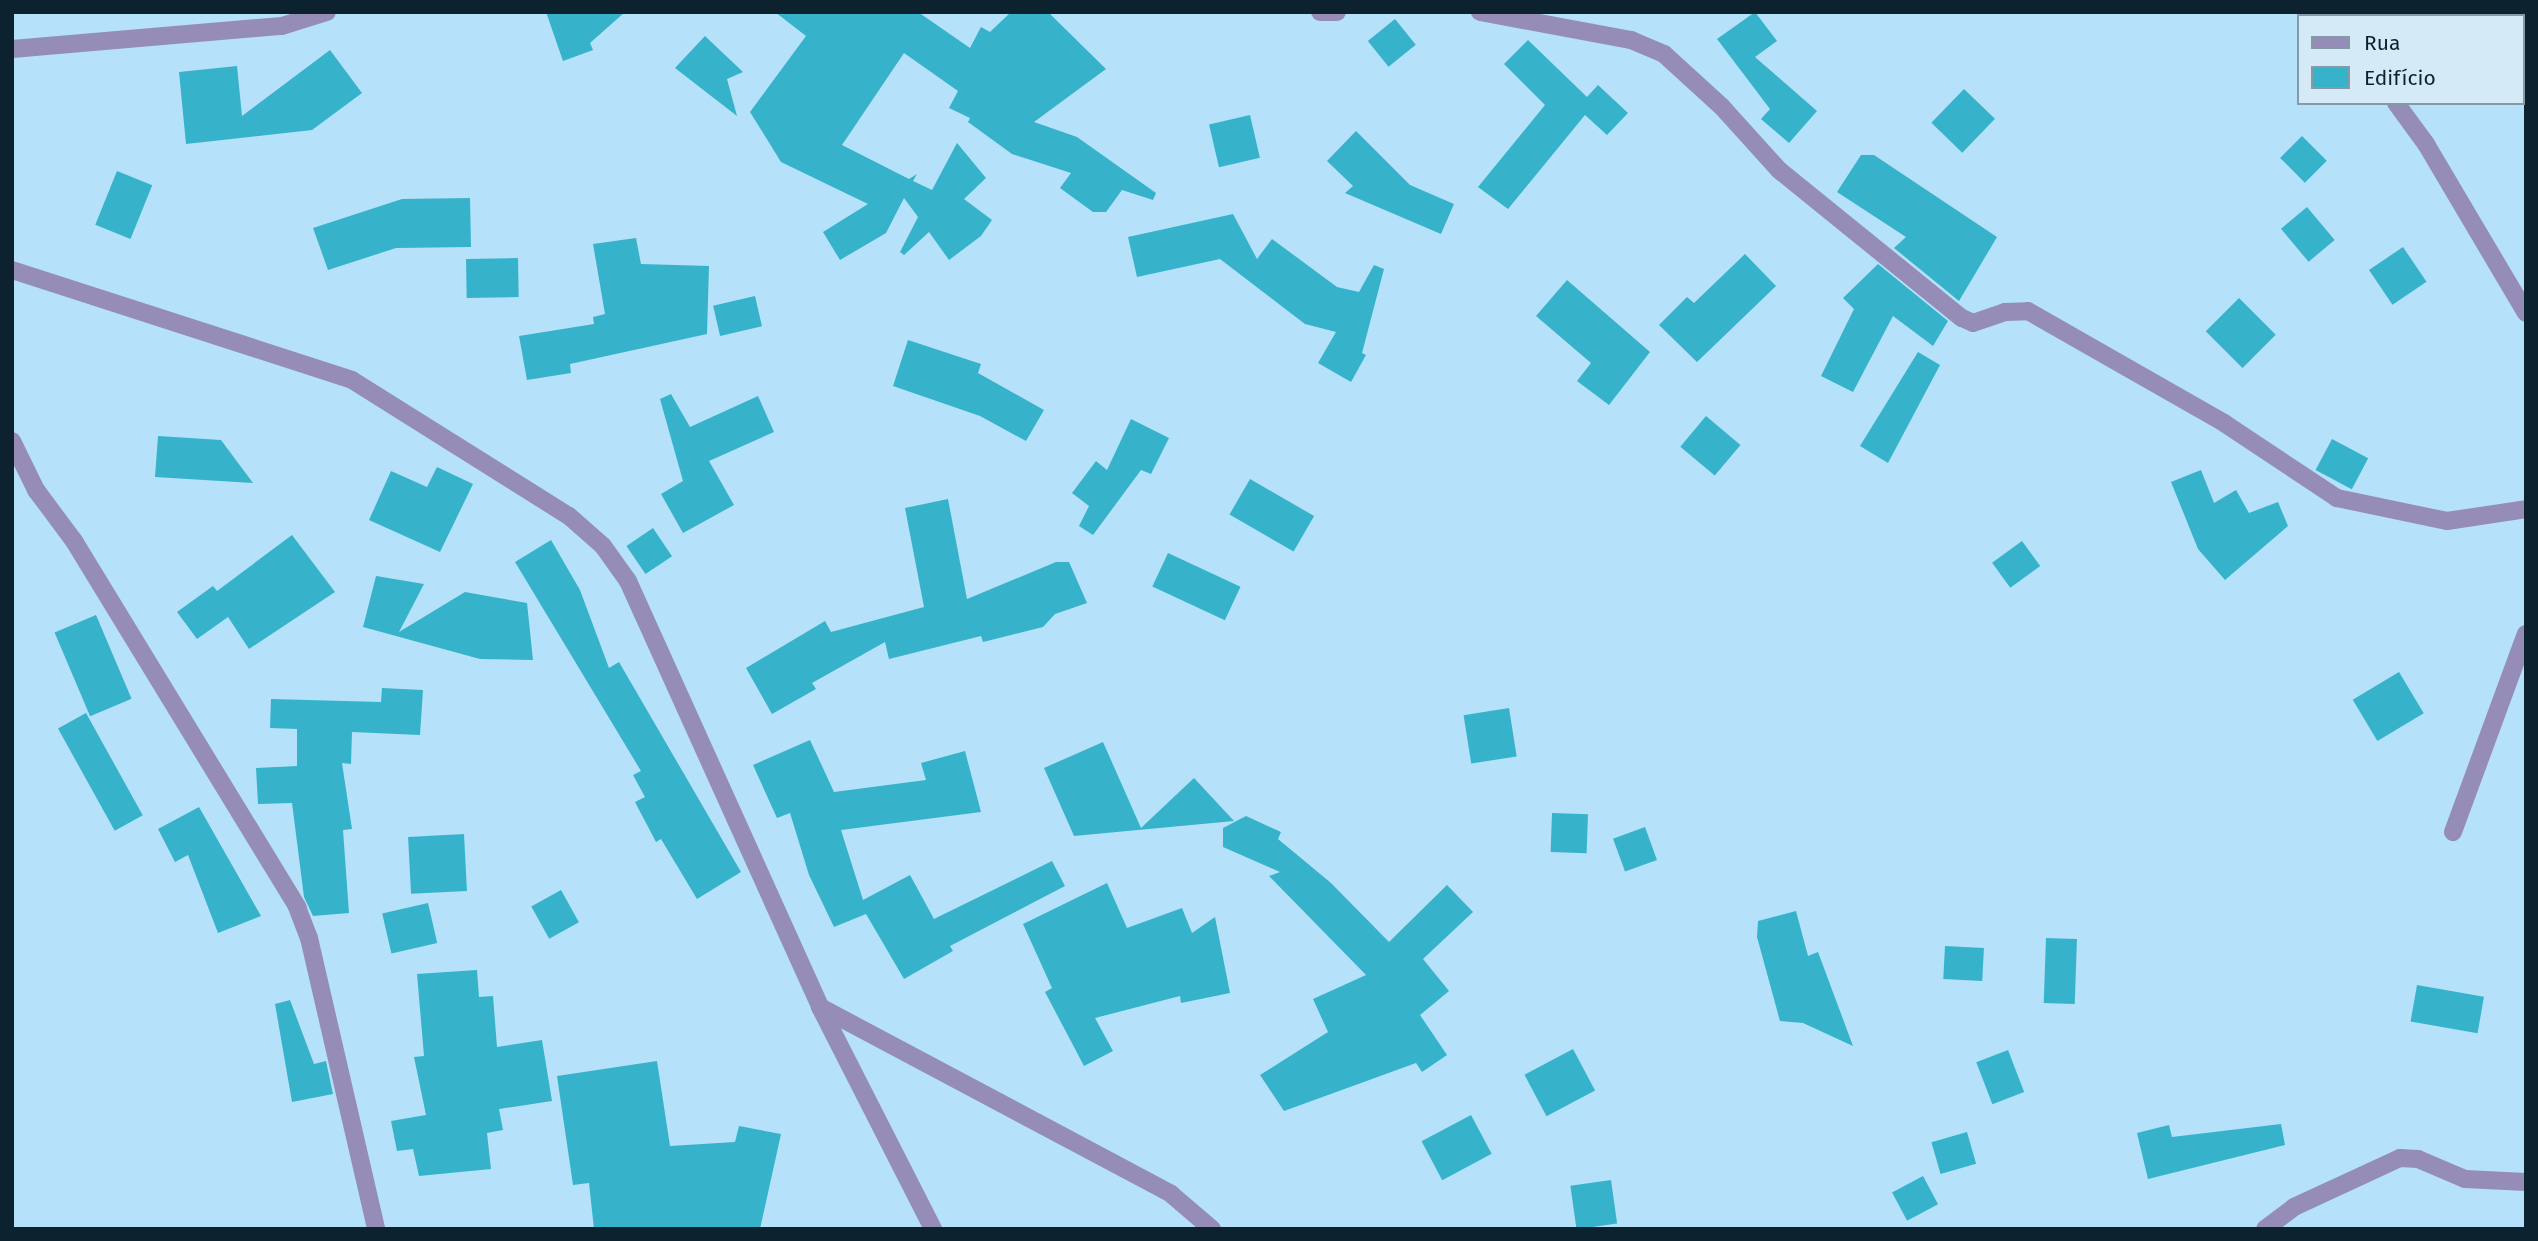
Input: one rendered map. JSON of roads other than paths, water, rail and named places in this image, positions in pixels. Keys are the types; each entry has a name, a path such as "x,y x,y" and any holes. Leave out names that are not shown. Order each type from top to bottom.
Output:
{"street":[{"path":"12,49 282,26 327,12"},
{"path":"1320,12 1337,12"},
{"path":"1480,12 1630,40 1664,54 1722,107 1779,170 1962,318 1973,323 2006,312 2028,312 2224,423 2329,494 2447,521 2526,509"},
{"path":"2397,105 2426,144 2526,313"},
{"path":"12,270 352,380 569,516 603,546 628,581 820,1007 933,1229"},
{"path":"12,440 36,490 74,541 297,907 310,938 378,1226"},
{"path":"2453,832 2526,634"},
{"path":"820,1007 1171,1194 1212,1229"},
{"path":"2265,1229 2294,1207 2400,1158 2418,1159 2465,1179 2526,1182"}]}
